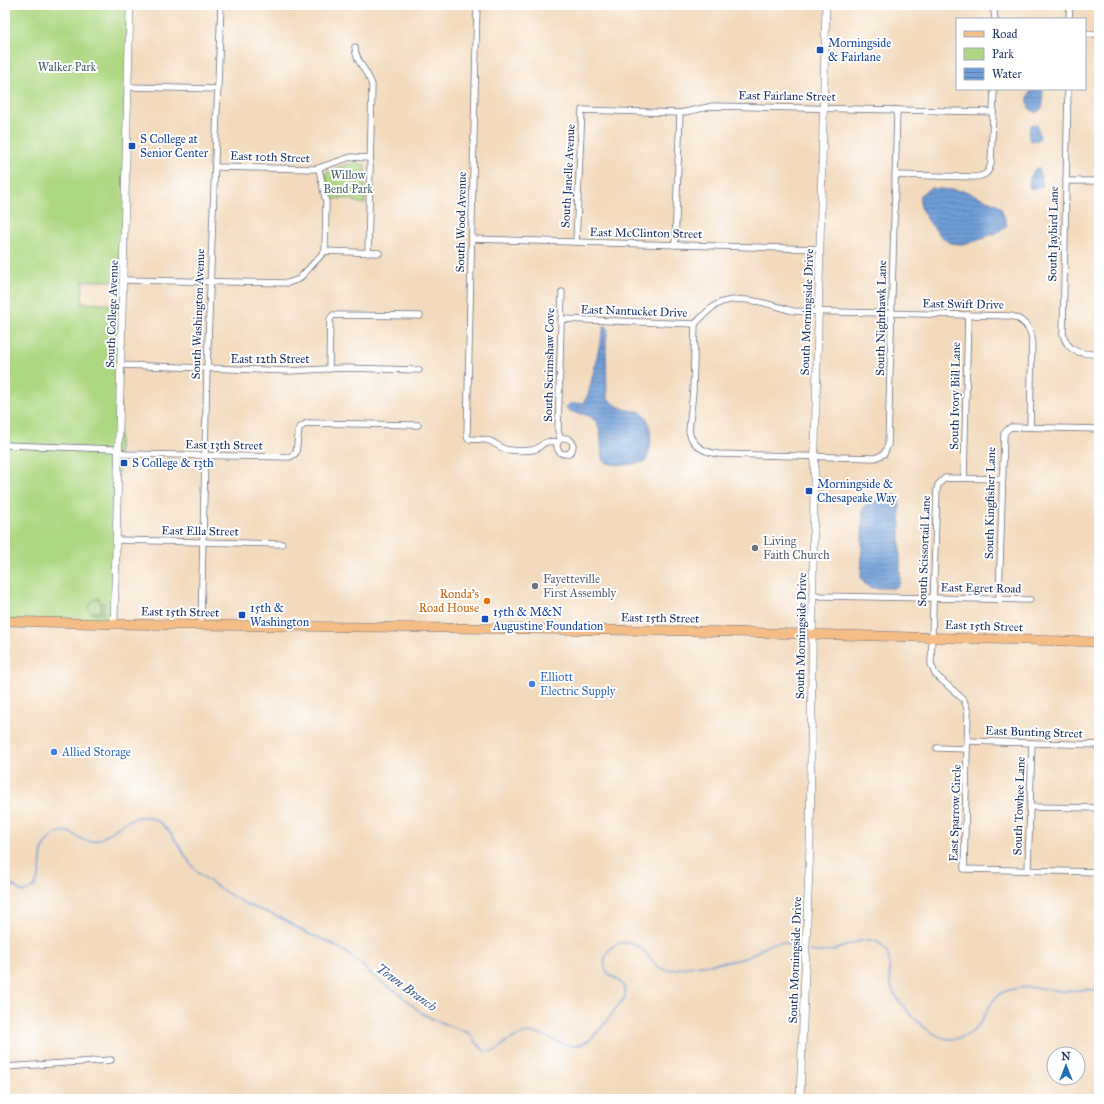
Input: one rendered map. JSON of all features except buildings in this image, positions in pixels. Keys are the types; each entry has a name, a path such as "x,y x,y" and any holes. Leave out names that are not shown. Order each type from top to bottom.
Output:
{"main road":[{"name":"East 15th Street","path":"5,620 114,624 812,633 1099,642"}],"street":[{"name":"South College Avenue","path":"114,624 130,5"},
{"name":"South Washington Avenue","path":"201,624 207,369 221,5"},
{"name":"South Wood Avenue","path":"476,5 468,439 488,440 503,449 509,450 532,450 536,449 543,443 559,440"},
{"name":"South Morningside Drive","path":"800,1099 810,844 814,457 820,249 822,108 826,5"},
{"path":"990,5 994,11 995,18"},
{"path":"1069,18 1070,5"},
{"path":"1086,34 1099,34"},
{"path":"355,47 355,53 370,76 372,85 368,253"},
{"path":"129,87 218,89"},
{"path":"895,174 975,177 987,174 992,163 994,90"},
{"name":"South Jaybird Lane","path":"1068,90 1063,334 1066,343 1076,352 1099,354"},
{"name":"East Fairlane Street","path":"582,110 680,113 712,106 993,112"},
{"name":"South Janelle Avenue","path":"576,242 582,110"},
{"name":"South Nighthawk Lane","path":"814,457 875,458 880,457 887,450 888,446 897,110"},
{"path":"675,245 680,113"},
{"name":"East 10th Street","path":"215,167 315,170 351,157 370,158"},
{"path":"124,280 294,282 299,279 325,251 326,202 319,168"},
{"path":"1066,181 1099,181"},
{"name":"East McClinton Street","path":"472,239 820,249"},
{"path":"325,251 379,253"},
{"name":"South Scrimshaw Cove","path":"559,440 558,430 562,292"},
{"name":"East Nantucket Drive","path":"561,319 695,324 721,302 731,301 760,302 793,311 817,312"},
{"name":"East Swift Drive","path":"817,312 1011,316 1022,321 1030,330 1032,341 1030,427"},
{"path":"329,369 330,319 333,315 420,316"},
{"name":"South Ivory Bill Lane","path":"964,478 968,315"},
{"path":"695,324 693,391 689,431 690,437 694,442 704,451 718,454 814,457"},
{"name":"East 12th Street","path":"121,365 289,371 329,369 420,370"},
{"name":"East 13th Street","path":"5,445 114,449 126,454 290,457 296,453 299,428 307,423 418,425"},
{"name":"South Kingfisher Lane","path":"999,599 1004,434 1012,427 1099,429"},
{"name":"South Scissortail Lane","path":"931,637 938,484 945,478 1002,479"},
{"name":"East Ella Street","path":"117,540 282,544"},
{"name":"East Egret Road","path":"812,594 821,596 1030,600"},
{"name":"East Sparrow Circle","path":"931,637 931,664 935,674 964,700 968,712 964,869 1099,872"},
{"name":"East Bunting Street","path":"968,741 1099,745"},
{"name":"South Towhee Lane","path":"1028,870 1032,743"},
{"path":"937,748 967,749"},
{"path":"1030,806 1099,808"},
{"path":"5,1067 111,1060"}],"green space":[{"name":"Walker Park","path":"5,5 130,5 124,281 83,281 82,303 123,305 114,624 5,621"},
{"name":"Willow Bend Park","path":"355,163 365,165 365,204 348,199 331,199 325,173 345,165"},
{"path":"99,598 101,603 101,611 92,611 92,613 102,613 102,603 105,603 104,614 92,614 88,610 89,606 93,601"}],"water":[{"path":"1043,90 1044,92 1042,95 1042,107 1036,113 1029,108 1028,98 1031,91"},
{"path":"1031,125 1037,125 1040,137 1038,140 1030,141 1029,131"},
{"path":"1039,168 1043,185 1031,190 1029,188 1030,178 1035,169"},
{"path":"930,188 965,191 997,204 1001,208 1007,225 1005,228 976,241 953,244 940,235 930,223 921,206 920,195"},
{"path":"604,326 608,328 606,342 607,398 619,407 641,412 645,416 650,428 650,449 646,461 635,464 617,465 606,463 602,460 599,430 594,419 568,410 566,407 569,404 583,403 588,395"},
{"path":"892,494 898,496 900,506 900,582 898,586 893,588 872,588 866,585 861,578 863,509 868,503 882,500"}],"waterway":[{"name":"Town Branch","path":"5,883 14,886 21,892 25,892 35,886 39,877 41,857 44,846 54,835 60,832 72,833 82,839 94,841 101,839 121,825 135,818 150,818 166,828 195,870 213,884 248,905 281,918 308,933 327,941 360,963 373,976 401,995 423,1014 468,1033 485,1051 497,1050 505,1043 520,1035 529,1033 539,1034 567,1045 575,1046 588,1041 600,1029 625,997 623,986 618,980 609,974 605,968 605,958 608,952 618,943 628,943 638,946 660,968 667,970 742,959 768,945 777,942 803,950"},
{"name":"Town Branch","path":"809,951 827,952 865,940 877,942 883,946 888,956 890,980 894,994 907,1011 925,1028 944,1038 953,1039 964,1036 973,1031 993,1001 1006,991 1028,987 1063,991 1090,989 1099,992"}],"place":[{"name":"Morningside & Fairlane","path":"820,50"},
{"name":"S College at Senior Center","path":"132,146"},
{"name":"S College & 13th","path":"124,463"},
{"name":"Morningside & Chesapeake Way","path":"809,491"},
{"name":"Living Faith Church","path":"755,548"},
{"name":"Fayetteville First Assembly","path":"535,586"},
{"name":"Ronda’s Road House","path":"487,601"},
{"name":"15th & Washington","path":"242,615"},
{"name":"15th & M&N Augustine Foundation","path":"485,619"},
{"name":"Elliott Electric Supply","path":"532,684"},
{"name":"Allied Storage","path":"54,752"}]}
